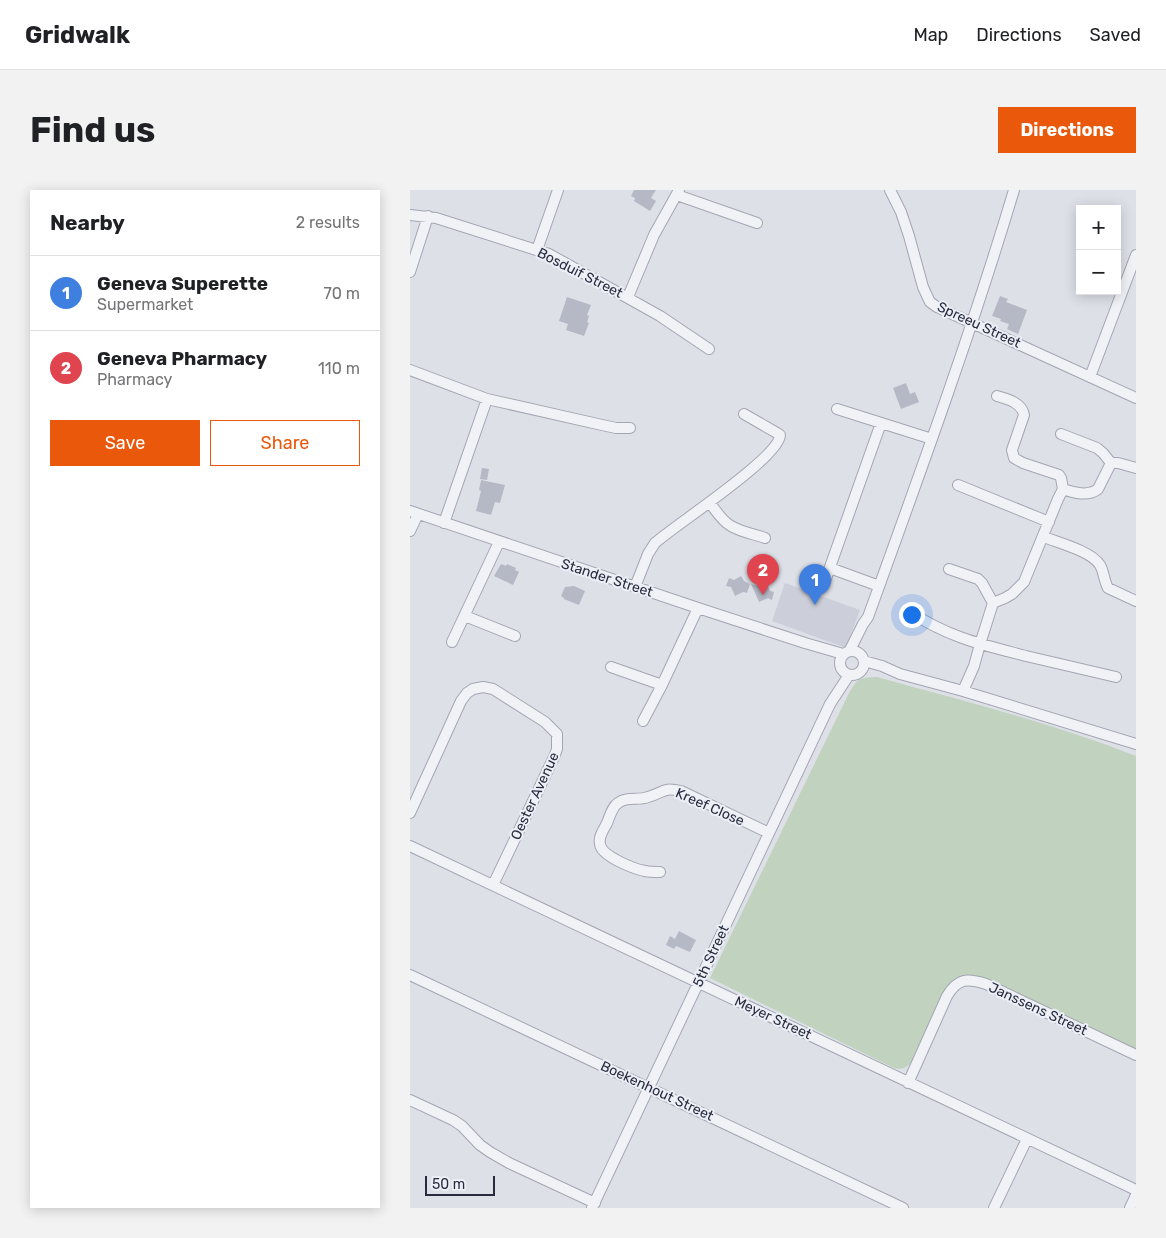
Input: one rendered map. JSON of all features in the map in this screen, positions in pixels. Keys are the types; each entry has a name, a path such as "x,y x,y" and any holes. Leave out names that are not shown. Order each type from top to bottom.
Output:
{"street":[{"path":"537,250 558,190"},
{"name":"Spreeu Street","path":"890,190 901,212 923,287 930,302 937,307 1136,398"},
{"path":"868,617 844,662 853,675 862,662 868,617 932,439 1014,190"},
{"path":"628,297 654,236 678,192 757,222"},
{"name":"Bosduif Street","path":"410,215 428,216 443,220 549,254 660,316 709,349"},
{"path":"410,272 428,216"},
{"path":"1090,377 1136,254"},
{"path":"410,370 487,399 616,428 630,428"},
{"path":"993,602 1012,594 1022,585 1063,489 1059,475 1014,458 1012,450 1024,415 1023,410 1020,406 1007,399 997,396"},
{"path":"444,523 487,399"},
{"path":"837,409 932,439"},
{"path":"635,587 648,554 655,543 735,483 764,458 780,440 780,435 744,414"},
{"path":"824,584 881,423"},
{"path":"1061,434 1097,448 1111,462 1136,468"},
{"path":"1063,489 1082,494 1095,491 1098,489 1111,462"},
{"path":"958,485 1049,522"},
{"path":"710,503 720,517 730,526 765,538"},
{"path":"410,531 414,513"},
{"name":"Stander Street","path":"414,513 805,643 844,662 858,652 862,662"},
{"path":"1044,536 1092,557 1101,567 1108,588 1136,601"},
{"path":"452,642 499,542"},
{"path":"830,568 879,586"},
{"path":"949,568 978,579 993,602 974,666 963,691"},
{"path":"643,721 698,608"},
{"path":"912,613 949,634 980,644 1116,678"},
{"path":"465,616 515,636"},
{"name":"5th Street","path":"594,1205 830,704 844,662"},
{"path":"862,662 882,666 900,674 963,691 1136,744"},
{"path":"611,668 662,685"},
{"name":"Oester Avenue","path":"410,813 461,701 468,693 480,687 494,689 545,722 557,734 557,749 493,885"},
{"name":"Kreef Close","path":"660,872 646,872 633,868 605,854 601,849 599,844 600,837 617,803 623,800 648,797 663,790 681,791 769,834"},
{"name":"Meyer Street","path":"410,846 1136,1190"},
{"name":"Boekenhout Street","path":"410,975 904,1208"},
{"name":"Janssens Street","path":"908,1083 947,996 952,987 964,980 975,980 986,984 1136,1055"},
{"path":"410,1100 453,1120 485,1148 509,1163 594,1205"},
{"path":"994,1208 1027,1139"},
{"path":"1130,1208 1136,1195"}],"shaded area":[{"path":"785,583 860,610 846,648 772,621"}],"green space":[{"path":"877,677 1040,723 1136,756 1136,1050 978,976 970,975 959,977 950,984 913,1060 905,1068 897,1069 710,978 849,693 860,680"}],"building":[{"path":"634,190 656,190 651,198 656,201 650,211 634,201 635,198 631,196"},
{"path":"1000,296 1008,299 1006,302 1027,310 1018,334 1007,329 1009,324 992,316"},
{"path":"567,297 591,305 587,315 589,316 587,322 589,323 584,336 566,330 568,324 559,321"},
{"path":"906,383 910,394 915,392 919,402 901,409 893,388"},
{"path":"482,468 489,469 487,480 480,479"},
{"path":"481,480 505,485 500,503 495,502 491,515 476,511 481,491 479,490"},
{"path":"501,564 506,566 507,564 516,568 515,570 519,572 513,585 494,576"},
{"path":"741,576 744,581 750,584 747,593 743,592 735,596 731,587 726,586 729,578 734,580"},
{"path":"766,583 770,591 774,592 772,600 768,598 759,602 751,584 758,586"},
{"path":"574,586 585,591 579,605 561,596 565,587"},
{"path":"679,931 696,940 690,952 676,946 674,949 666,945 670,936 675,939"}],"place":[{"name":"Geneva Pharmacy","path":"763,595"},
{"name":"Geneva Superette","path":"815,605"}]}
